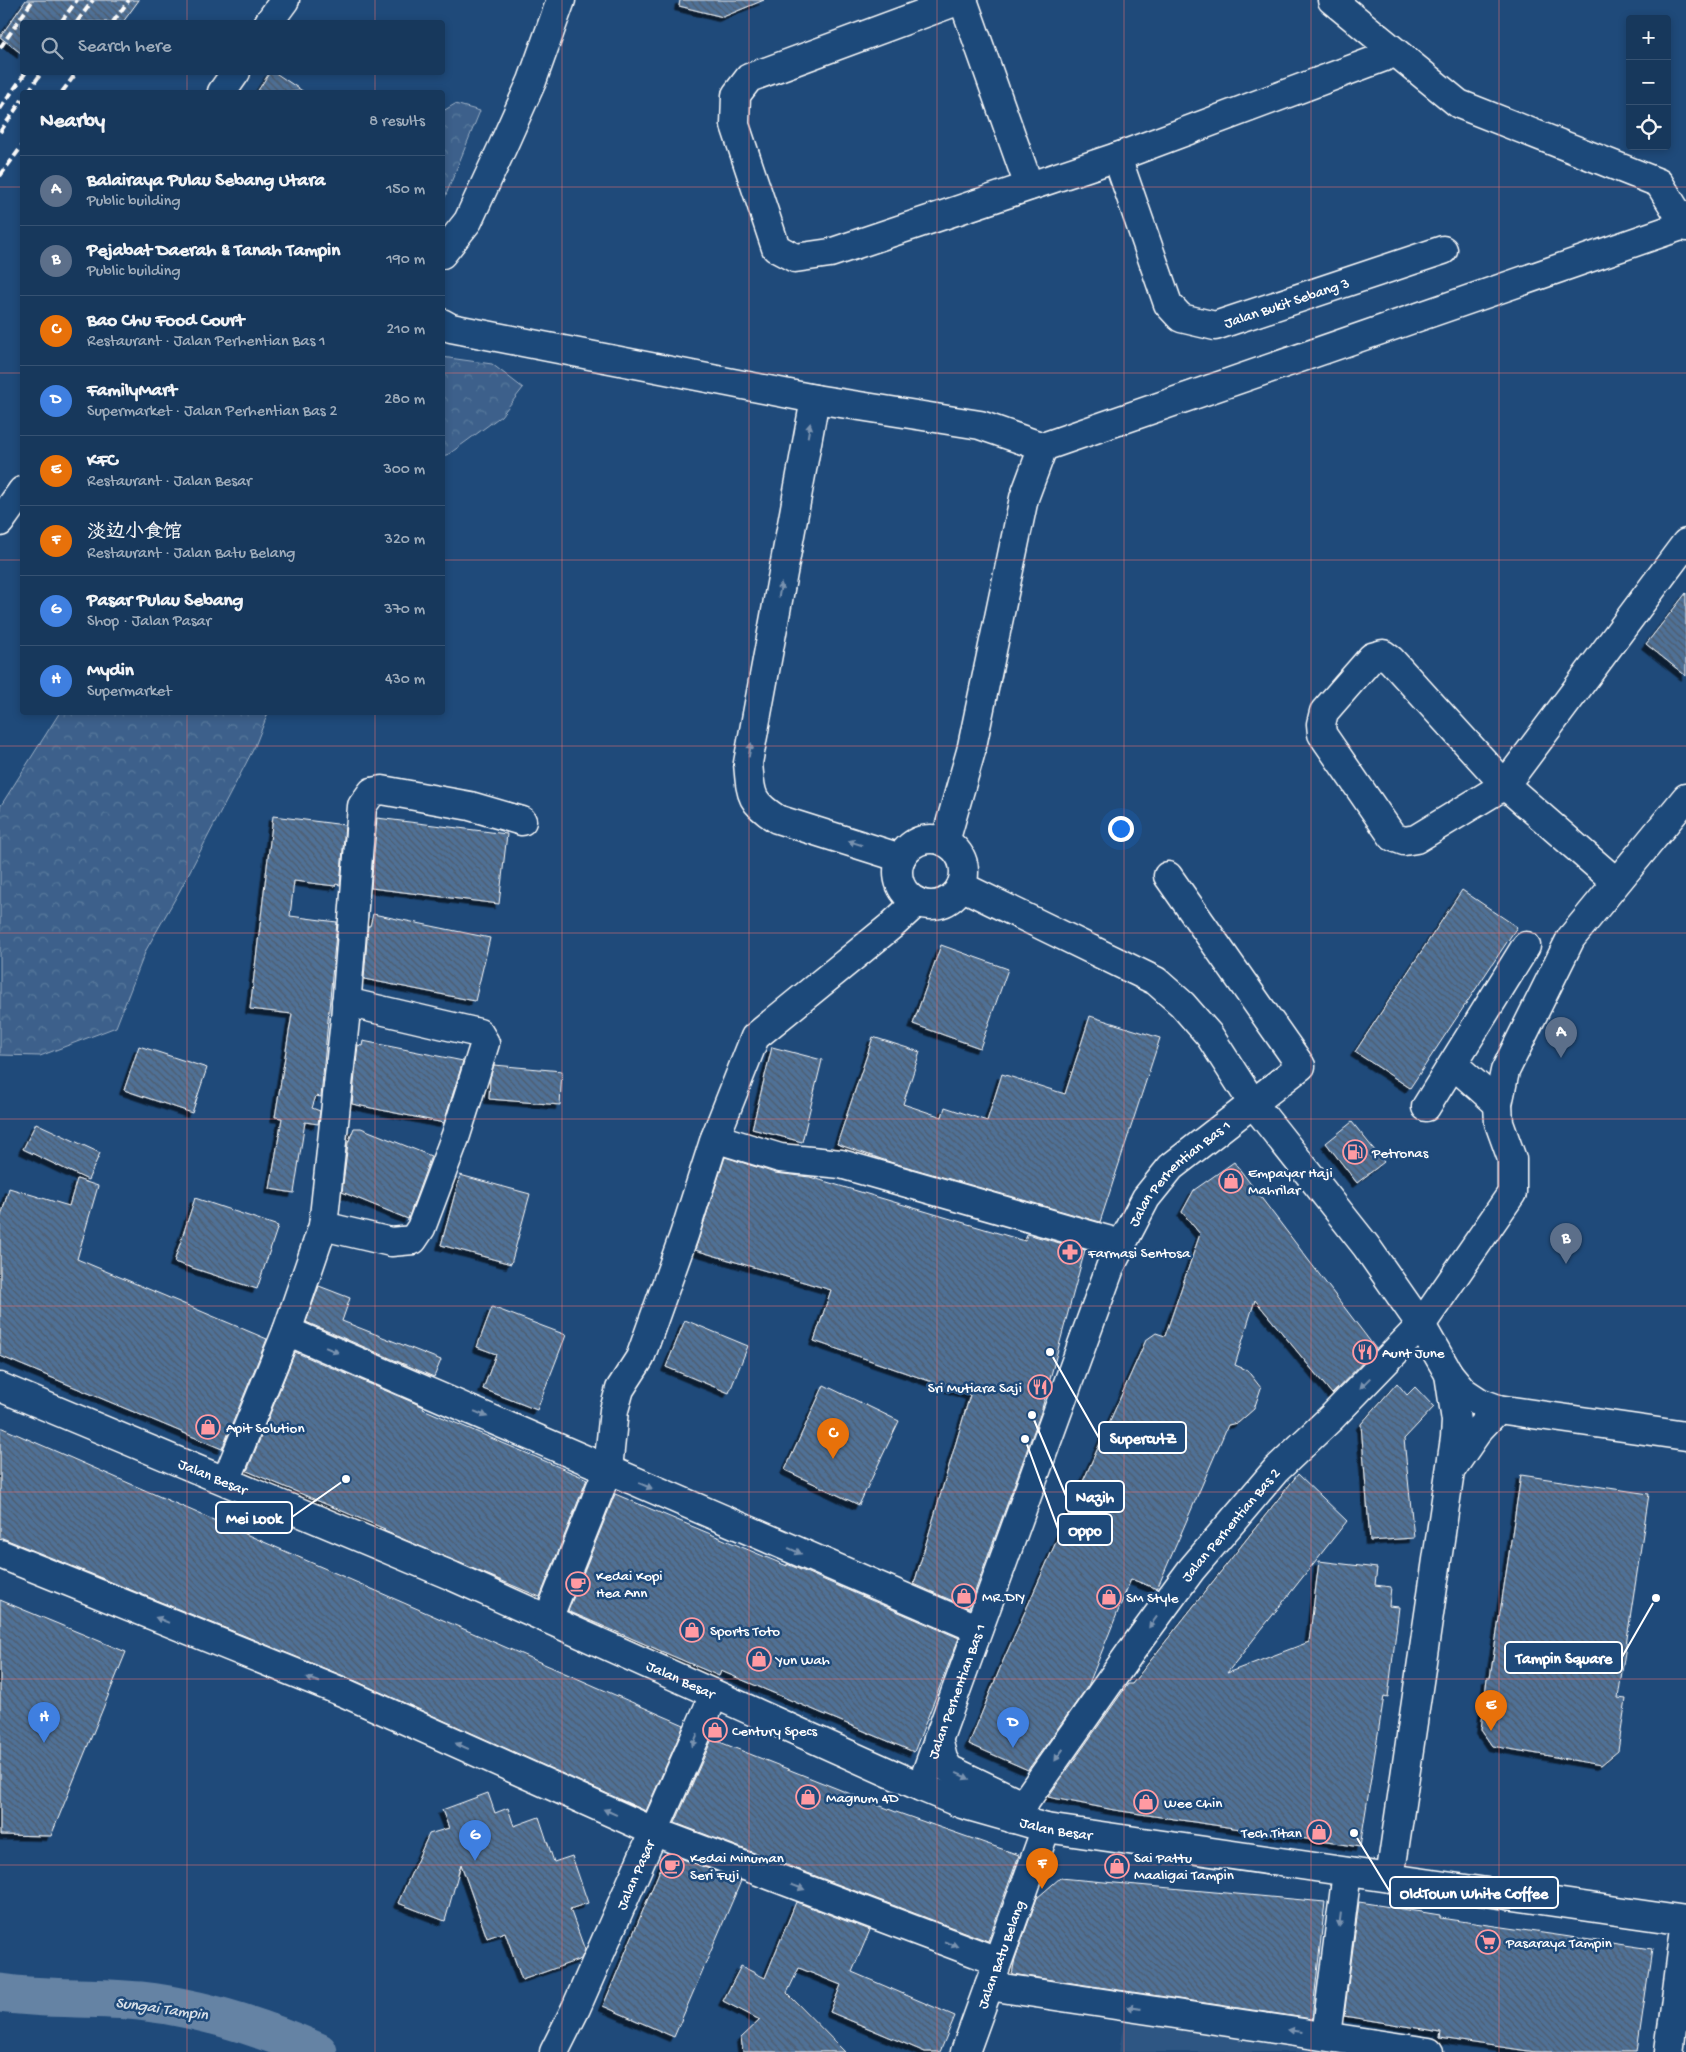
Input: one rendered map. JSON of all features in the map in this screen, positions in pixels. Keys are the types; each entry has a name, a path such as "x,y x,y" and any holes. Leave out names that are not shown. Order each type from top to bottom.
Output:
{"street":[{"path":"270,20 285,0"},
{"path":"445,250 468,221 532,81 561,0"},
{"path":"1029,186 961,0 749,78 736,96 735,125 776,248 796,258 830,253 1117,157 1395,52"},
{"path":"445,325 451,328 815,398 980,425 1043,447 1685,226 1659,183 1459,104 1332,0"},
{"path":"223,90 234,75"},
{"name":"Jalan Bukit Sebang 3","path":"1117,157 1168,304 1181,318 1215,326 1443,250"},
{"path":"815,398 748,763 751,795 763,810 776,819 901,858"},
{"path":"945,842 972,751 1024,498 1043,447"},
{"path":"0,522 20,494"},
{"path":"1616,882 1504,784 1392,660 1383,654 1372,656 1324,712 1321,724 1322,734 1393,836 1404,841 1416,839 1504,784 1686,543"},
{"path":"226,1481 287,1331 323,1226 346,1002 362,806 372,792 382,790 470,806 522,821"},
{"name":"Jalan Perhentian Bas 2","path":"1019,1812 1127,1657 1191,1570 1276,1470 1332,1417 1422,1325 1512,1193 1512,1159 1499,1123 1498,1104 1505,1071 1571,938 1686,798"},
{"path":"925,839 945,842 960,856 963,871 960,886 947,901 926,905 917,902 905,892 898,878 901,858 907,849 925,839"},
{"name":"Jalan Perhentian Bas 1","path":"920,1787 1111,1265 1121,1244 1146,1198 1171,1167 1252,1102 1301,1066 1168,876"},
{"path":"960,886 1156,982 1182,1004 1209,1035 1252,1102 1366,1246 1422,1325 1449,1374 1464,1392 1479,1402 1498,1409 1686,1436"},
{"path":"548,1619 608,1469 614,1410 620,1389 640,1358 684,1236 715,1138 755,1037 891,926 917,902"},
{"path":"1426,1107 1526,946"},
{"path":"323,1226 391,1242 413,1240 422,1228 456,1135 485,1042 478,1033 346,1002"},
{"path":"1453,1064 1498,1104"},
{"path":"715,1138 780,1158 841,1164 1121,1244"},
{"path":"287,1331 978,1629"},
{"path":"1390,1878 1456,1421 1449,1374"},
{"name":"Jalan Besar","path":"0,1387 452,1576 714,1695 962,1804 1019,1812 1046,1828 1686,1921"},
{"path":"1448,1475 1480,1428 1498,1409"},
{"path":"0,1554 345,1692 655,1832 993,1974 1326,2036 1429,2052"},
{"name":"Jalan Pasar","path":"554,2052 576,2008 655,1832 714,1695"},
{"path":"938,1739 943,1759 949,1769 1019,1812"},
{"name":"Jalan Batu Belang","path":"965,2052 1046,1828"},
{"path":"1326,2036 1346,1872"},
{"path":"1668,2052 1686,1921"}],"shaded area":[{"path":"1125,2014 1364,2052 1119,2052"}],"green space":[{"path":"455,104 480,111 445,197 445,110"},
{"path":"445,357 492,364 523,388 501,416 445,455"},
{"path":"58,715 267,715 255,746 179,892 146,950 116,1027 40,1056 0,1055 0,807"}],"building":[{"path":"26,0 139,0 124,20 20,20 20,52 0,37"},
{"path":"680,0 764,0 723,17 679,6"},
{"path":"268,75 278,75 301,90 258,90"},
{"path":"1686,593 1686,676 1646,644"},
{"path":"273,816 345,825 340,885 294,881 290,916 337,922 321,1097 316,1096 312,1108 320,1111 318,1124 305,1122 294,1193 270,1189 282,1118 275,1117 292,1014 250,1009"},
{"path":"377,818 507,834 499,904 371,888"},
{"path":"1462,890 1517,927 1410,1088 1355,1052"},
{"path":"373,914 490,938 475,1001 364,979 368,926 370,926"},
{"path":"941,945 1008,969 980,1048 913,1024"},
{"path":"1090,1016 1160,1038 1100,1222 890,1162 837,1144 873,1037 920,1052 903,1104 942,1117 945,1107 987,1121 1002,1074 1065,1094"},
{"path":"363,1041 463,1061 444,1123 352,1104 358,1045 362,1046"},
{"path":"139,1046 207,1068 192,1113 124,1090"},
{"path":"772,1047 822,1060 802,1142 752,1129"},
{"path":"494,1065 562,1071 560,1105 489,1099 490,1078"},
{"name":"Petronas","path":"1352,1122 1384,1162 1357,1183 1326,1143"},
{"path":"36,1123 100,1153 88,1180 23,1149"},
{"path":"354,1128 361,1128 431,1156 408,1219 342,1192 348,1143"},
{"path":"725,1157 775,1173 810,1177 1025,1241 1027,1234 1085,1250 1041,1412 969,1608 914,1584 970,1395 814,1341 831,1290 695,1250"},
{"path":"1234,1162 1376,1349 1332,1394 1255,1300 1235,1365 1247,1370 1261,1388 1254,1409 1238,1423 1228,1425 1157,1589 1131,1579 1088,1686 1028,1770 969,1744 1003,1661 1146,1340 1156,1333 1165,1336 1200,1234 1182,1212 1194,1190"},
{"path":"460,1175 530,1194 511,1264 441,1245"},
{"path":"77,1179 98,1186 77,1259 267,1339 222,1449 0,1356 0,1220 9,1188 69,1206"},
{"path":"195,1198 278,1226 257,1289 174,1262"},
{"path":"319,1286 350,1298 342,1321 441,1360 434,1377 306,1322"},
{"path":"492,1307 566,1335 537,1410 483,1389 496,1354 477,1347"},
{"path":"685,1320 748,1346 729,1393 666,1367"},
{"path":"295,1352 587,1479 540,1597 247,1471"},
{"path":"1397,1383 1407,1395 1415,1387 1434,1407 1404,1439 1414,1538 1370,1541 1361,1424"},
{"path":"824,1385 899,1421 859,1505 785,1470"},
{"path":"0,1427 684,1725 646,1811 351,1679 0,1537"},
{"path":"1298,1474 1347,1521 1227,1673 1309,1642 1319,1561 1377,1568 1375,1585 1391,1587 1389,1606 1399,1607 1388,1697 1384,1696 1360,1847 1114,1810 1048,1797 1128,1684 1132,1684"},
{"path":"1521,1475 1649,1494 1618,1698 1626,1699 1618,1751 1601,1765 1492,1746 1481,1730 1487,1678 1490,1678"},
{"path":"615,1494 787,1566 787,1564 959,1638 914,1752 721,1671 719,1676 568,1611"},
{"path":"0,1600 126,1652 51,1836 0,1835"},
{"path":"712,1739 896,1812 1019,1855 988,1941 675,1823"},
{"path":"488,1793 495,1813 508,1808 514,1826 539,1817 554,1862 572,1856 588,1903 570,1909 585,1950 581,1959 522,1980 505,1932 487,1938 461,1864 445,1921 398,1903 429,1834 449,1828 442,1810"},
{"path":"667,1853 741,1881 674,2037 603,2006"},
{"path":"1060,1878 1325,1902 1312,2019 1012,1974 1015,1959 1037,1898"},
{"path":"796,1902 870,1930 852,1972 955,2016 940,2052 925,2052 830,2012 841,1985 799,1968 787,1993 845,2052 743,2052 741,2038 760,2020 723,2001 741,1966 765,1978"},
{"path":"1359,1902 1440,1915 1440,1918 1652,1949 1637,2052 1535,2052 1440,2038 1441,2032 1344,2016"}],"waterway":[{"name":"Sungai Tampin","path":"0,1993 140,2001 186,2008 275,2034 318,2052"}],"railway":[{"path":"0,48 33,0"},
{"path":"62,20 77,0"},
{"path":"78,20 93,0"},
{"path":"114,20 129,0"},
{"path":"0,109 24,75"},
{"path":"29,90 40,75"},
{"path":"64,90 75,75"},
{"path":"0,132 20,103"},
{"path":"0,176 20,149"}],"place":[{"name":"Balairaya Pulau Sebang Utara","path":"1561,1058"},
{"name":"Petronas","path":"1355,1152"},
{"name":"Empayar Haji Mahrilar","path":"1231,1181"},
{"name":"Farmasi Sentosa","path":"1070,1252"},
{"name":"Pejabat Daerah & Tanah Tampin","path":"1566,1264"},
{"name":"SupercutZ","path":"1050,1352"},
{"name":"Aunt June","path":"1365,1352"},
{"name":"Sri Mutiara Saji","path":"1040,1387"},
{"name":"Nazih","path":"1032,1415"},
{"name":"Apit Solution","path":"208,1427"},
{"name":"Oppo","path":"1025,1439"},
{"name":"Bao Chu Food Court","path":"833,1459"},
{"name":"Mei Look","path":"346,1479"},
{"name":"Kedai Kopi Hea Ann","path":"578,1584"},
{"name":"MR.DIY","path":"964,1596"},
{"name":"SM Style","path":"1109,1597"},
{"name":"Tampin Square","path":"1656,1598"},
{"name":"Sports Toto","path":"692,1630"},
{"name":"Yun Wah","path":"759,1659"},
{"name":"Century Specs","path":"715,1730"},
{"name":"KFC","path":"1491,1731"},
{"name":"Mydin","path":"44,1743"},
{"name":"FamilyMart","path":"1013,1748"},
{"name":"Magnum 4D","path":"808,1797"},
{"name":"Wee Chin","path":"1146,1802"},
{"name":"Tech Titan","path":"1319,1832"},
{"name":"OldTown White Coffee","path":"1354,1833"},
{"name":"Pasar Pulau Sebang","path":"475,1861"},
{"name":"Kedai Minuman Seri Fuji","path":"672,1866"},
{"name":"Sai Pattu Maaligai Tampin","path":"1117,1866"},
{"name":"淡边小食馆","path":"1042,1889"},
{"name":"Pasaraya Tampin","path":"1488,1942"}]}
